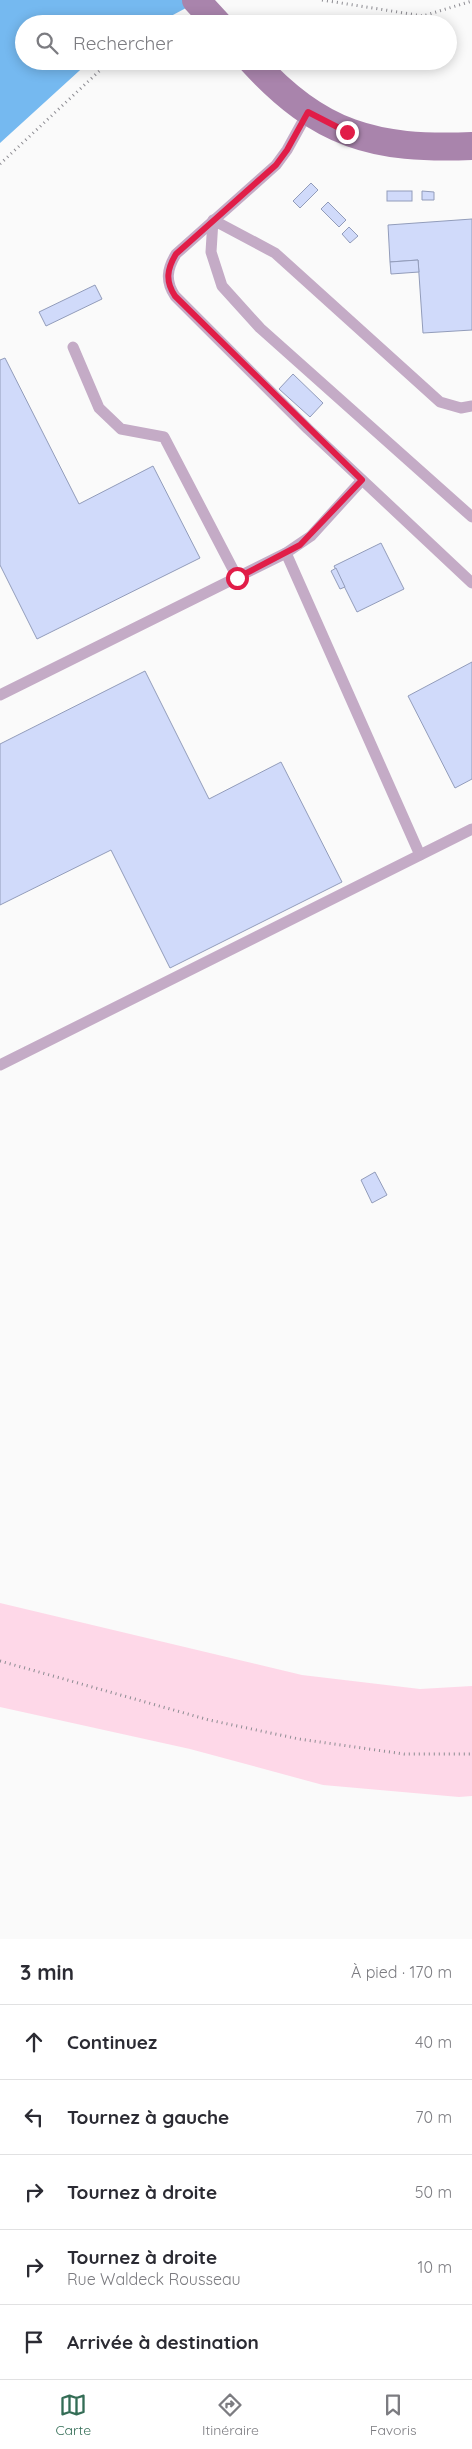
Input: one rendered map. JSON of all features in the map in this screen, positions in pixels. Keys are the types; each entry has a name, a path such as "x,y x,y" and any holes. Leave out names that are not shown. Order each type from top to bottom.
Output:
{"street":[{"path":"196,0 210,15"},
{"path":"261,70 284,94 308,112 347,132 386,144 428,148 472,146"}],"lane":[{"path":"308,112 287,150 276,165 176,254 168,270 170,288 182,303 362,480 472,583"},
{"path":"213,220 275,253 440,402 461,408 472,406"},
{"path":"213,220 212,252 222,286 260,328 472,517"},
{"path":"73,347 99,408 115,424 121,429 164,437 237,578"},
{"path":"0,695 286,553 311,536 362,480"},
{"path":"286,553 420,855"},
{"path":"0,1065 472,829"}],"path":[{"path":"322,0 417,15"},
{"path":"426,15 472,1"},
{"path":"0,164 100,70"},
{"path":"0,1661 239,1727 370,1751 404,1754 472,1754"}],"shaded area":[{"path":"0,1603 302,1675 420,1689 472,1686 472,1796 459,1797 323,1785 190,1749 0,1707"}],"water":[{"path":"0,0 201,0 173,15 15,15 15,70 80,70 0,143"}],"building":[{"path":"311,183 318,190 300,208 293,201"},
{"path":"387,191 412,191 412,201 387,201"},
{"path":"422,191 434,192 434,200 422,200"},
{"path":"328,202 346,220 339,227 321,209"},
{"path":"472,219 472,330 423,333 418,260 390,262 388,225"},
{"path":"349,227 358,236 350,243 342,234"},
{"path":"418,260 419,272 391,274 390,262"},
{"path":"95,285 102,299 46,326 39,312"},
{"path":"5,358 79,504 153,466 200,558 37,639 0,565 0,360"},
{"path":"293,374 323,403 310,417 279,389"},
{"path":"381,543 404,589 357,612 334,566"},
{"path":"336,568 345,587 340,589 331,571"},
{"path":"472,662 472,779 455,788 408,696"},
{"path":"145,671 209,799 281,762 342,882 170,968 111,850 0,905 0,744"},
{"path":"375,1172 387,1195 372,1203 361,1180"}],"route":[{"path":"237,578 300,545 311,536 362,480 308,429 175,296 168,281 168,270 176,254 276,165 287,150 308,112 347,132"}]}
